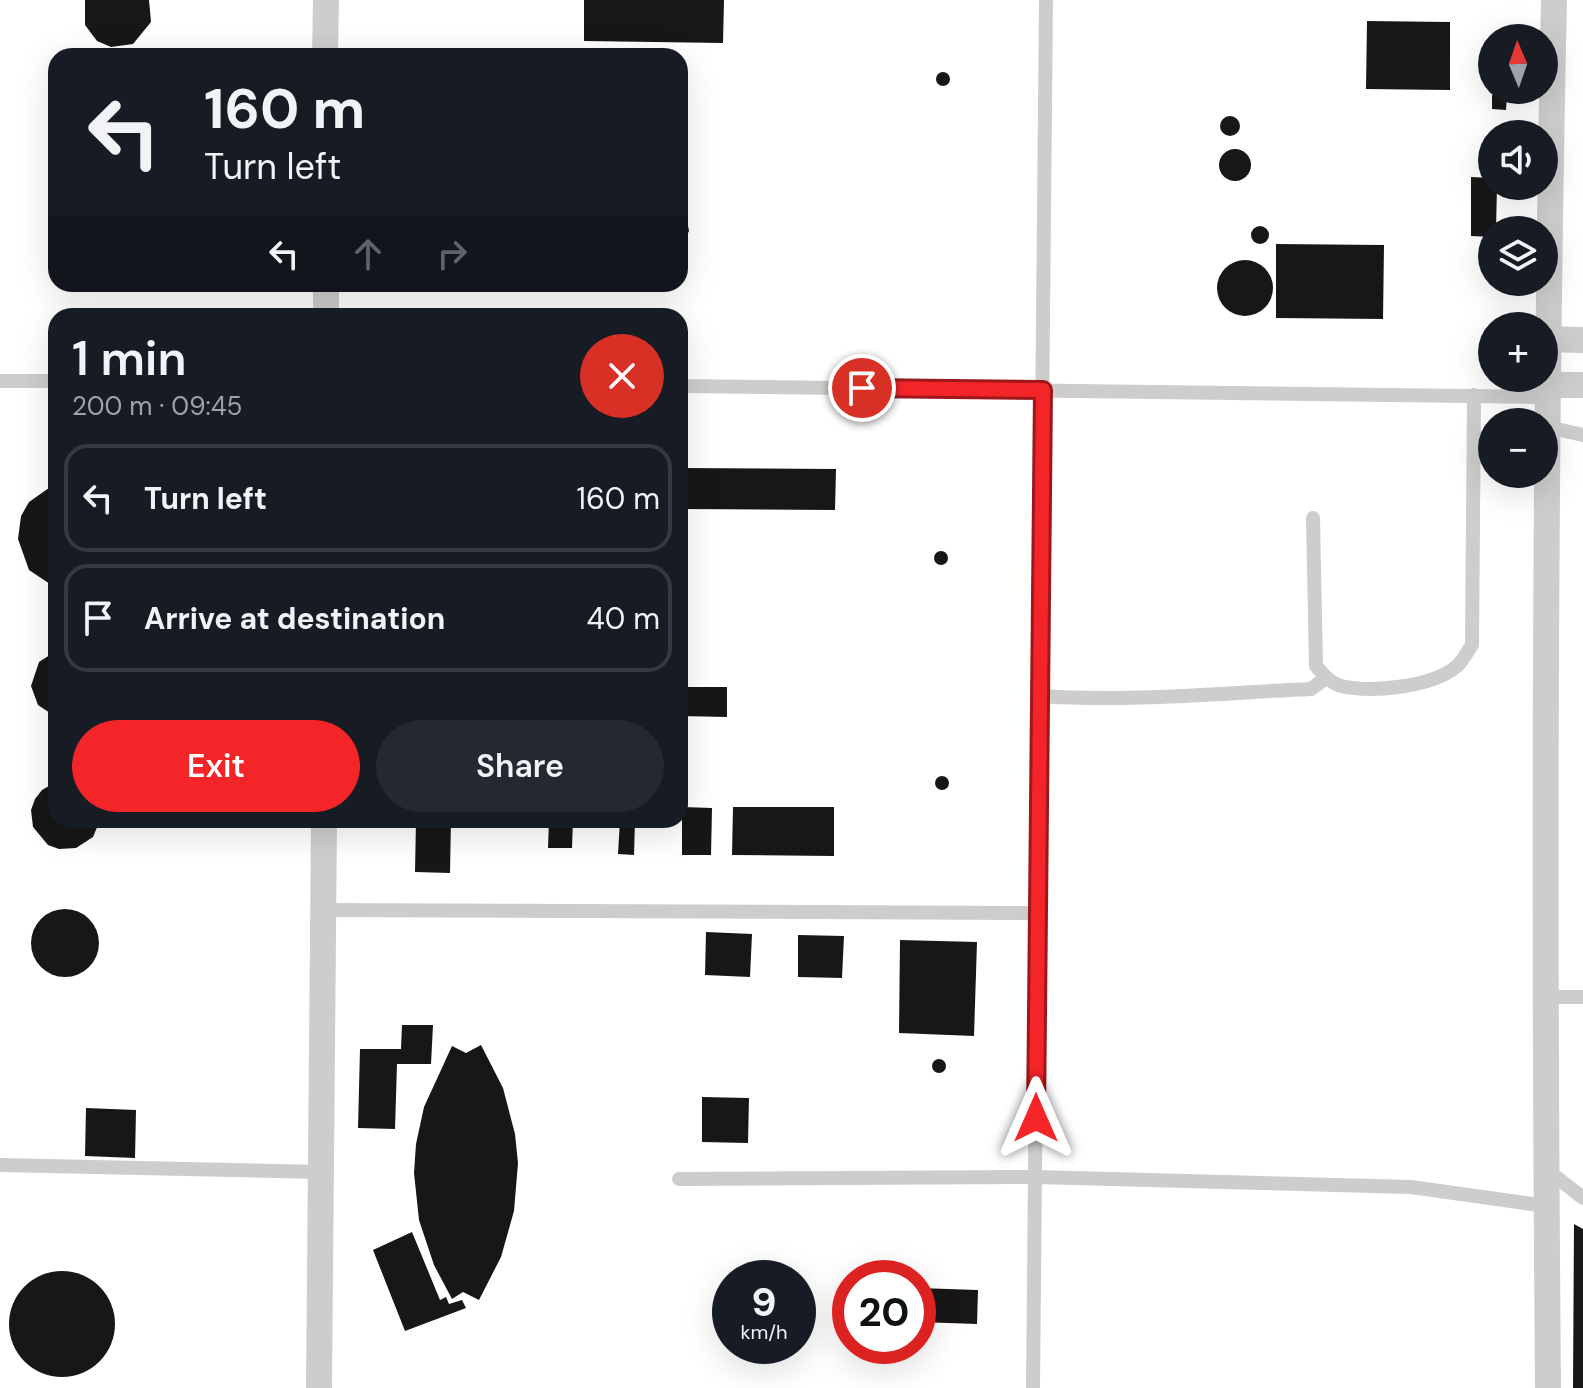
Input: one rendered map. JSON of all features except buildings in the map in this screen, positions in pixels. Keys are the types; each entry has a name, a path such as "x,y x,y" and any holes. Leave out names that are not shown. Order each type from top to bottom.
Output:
{"street":[{"path":"325,48 326,0"},
{"path":"1548,312 1554,0"},
{"path":"1558,339 1583,340"},
{"path":"1558,389 1583,385"},
{"path":"1547,488 1545,997 1548,1388"},
{"path":"319,1388 324,828"}],"lane":[{"path":"1033,1388 1046,0"},
{"path":"0,381 48,381"},
{"path":"688,386 1474,395 1529,392"},
{"path":"1313,518 1316,666 1326,678 1340,686 1409,687 1440,677 1459,665 1472,645 1474,395"},
{"path":"1558,429 1583,435"},
{"path":"1040,696 1102,701 1160,699 1311,689 1326,678"},
{"path":"323,910 1038,913"},
{"path":"1545,997 1583,997"},
{"path":"0,1165 321,1172"},
{"path":"1546,1169 1583,1198"},
{"path":"679,1179 1035,1177 1411,1187 1546,1206"}],"route":[{"path":"862,388 1043,390 1036,1118"}]}
